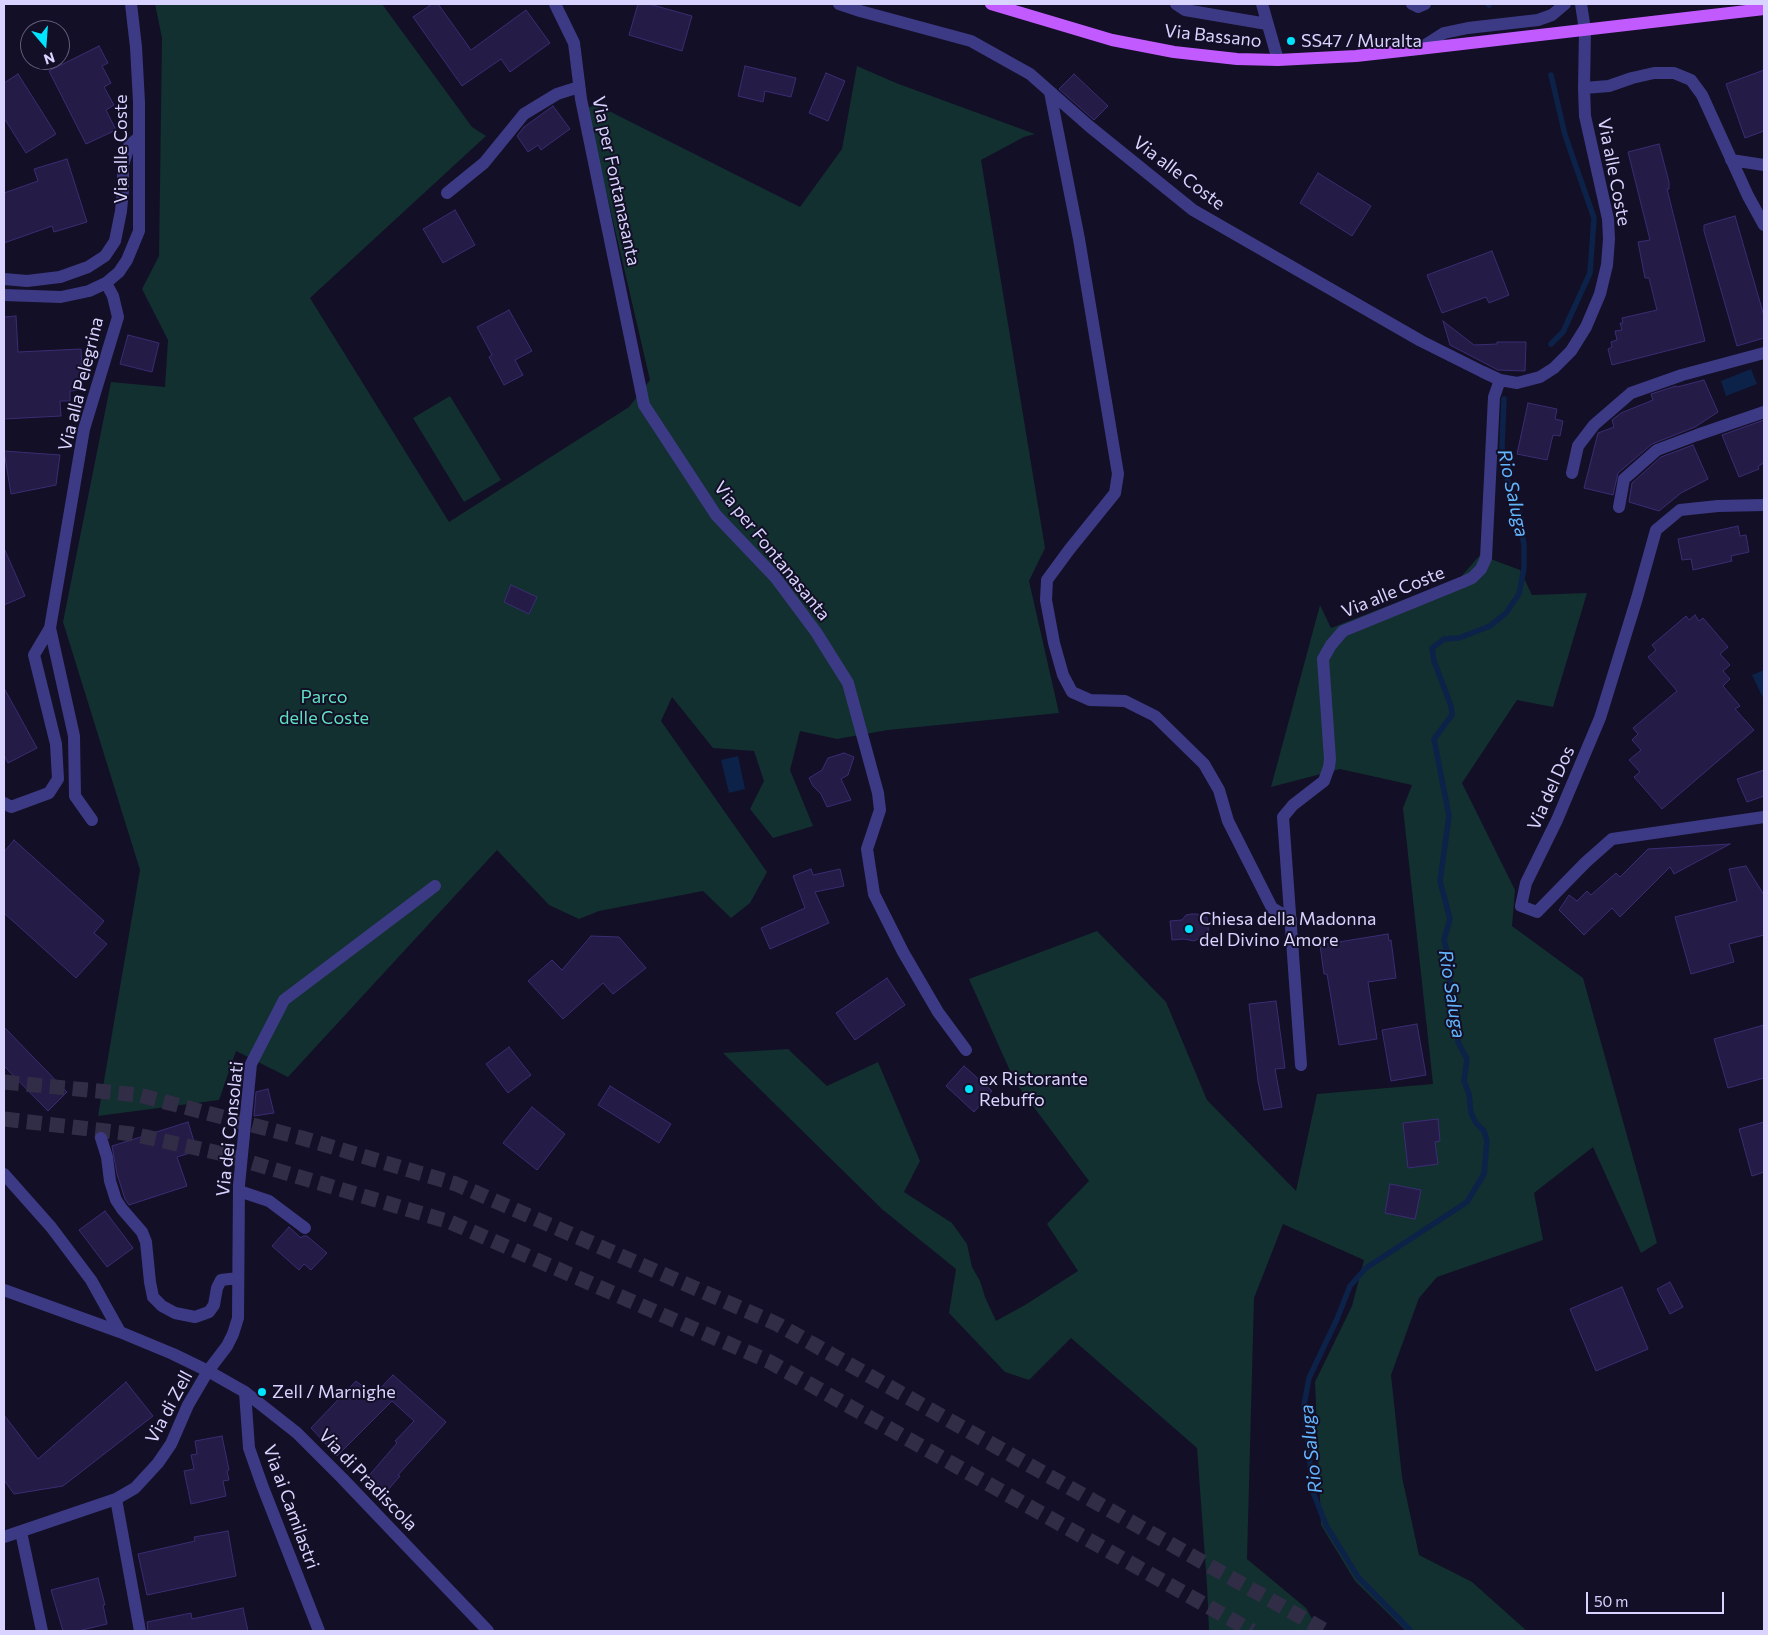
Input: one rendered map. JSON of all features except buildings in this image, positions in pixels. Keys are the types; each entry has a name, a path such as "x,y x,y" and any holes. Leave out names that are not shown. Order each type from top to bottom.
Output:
{"main road":[{"name":"Via Bassano","path":"991,4 1112,40 1174,52 1237,59 1278,60 1356,56 1764,9"}],"street":[{"name":"Via alle Coste","path":"106,283 119,272 127,260 139,231 139,137 136,47 131,4"},
{"name":"Via per Fontanasanta","path":"555,4 574,43 579,87 644,405 716,515 775,577 816,632 848,683 878,793 880,810 867,849 874,894 903,952 933,1004 966,1050"},
{"name":"Via alle Coste","path":"839,4 971,41 1030,74 1089,126 1192,210 1421,341 1500,380 1517,383 1540,377 1554,368 1571,351 1586,327 1600,294 1607,265 1608,219 1588,130 1584,88 1585,30 1581,4"},
{"path":"1176,4 1185,10 1267,24"},
{"path":"1262,4 1278,60"},
{"path":"1412,4 1418,7 1425,4"},
{"path":"1419,49 1444,33 1468,28 1538,20 1552,15 1565,4"},
{"path":"1584,88 1609,86 1632,78 1654,74 1674,73 1691,80 1702,95 1748,196 1764,225"},
{"name":"Via per Fontanasanta","path":"447,193 484,163 524,114 557,94 579,87"},
{"path":"1050,92 1080,248 1118,474 1115,493 1069,550 1048,580 1046,600 1054,643 1063,675 1072,692 1090,700 1125,701 1155,716 1204,764 1218,790 1228,821 1272,908 1291,919"},
{"path":"4,279 27,281 60,277 88,267 105,256 115,241 121,211 123,165 129,146 139,137"},
{"path":"1731,160 1764,165"},
{"name":"Via alla Pelegrina","path":"4,295 61,297 89,291 106,283 113,296 118,318 84,429 50,628 34,655 56,744 58,779 49,793 11,807 4,803"},
{"path":"1572,473 1578,446 1594,425 1631,393 1682,375 1764,353"},
{"name":"Via alle Coste","path":"1301,1065 1283,818 1293,805 1324,781 1330,767 1323,659 1331,644 1343,631 1464,582 1482,569 1486,558 1494,396 1500,380"},
{"path":"1619,507 1624,479 1657,450 1764,412"},
{"name":"Via del Dos","path":"1764,505 1718,506 1680,510 1656,530 1600,718 1557,820 1526,883 1521,906 1537,912 1586,862 1612,839 1764,817"},
{"name":"Via alla Pelegrina","path":"50,628 74,736 75,796 92,820"},
{"name":"Via dei Consolati","path":"208,1371 233,1334 238,1318 239,1191 251,1064 284,1000 435,886"},
{"path":"101,1138 108,1157 110,1181 116,1200 142,1232 146,1242 153,1297 162,1306 175,1313 195,1317 209,1312 214,1304 217,1288 221,1280 238,1278"},
{"path":"4,1174 51,1227 91,1280 120,1332"},
{"path":"239,1191 269,1201 305,1228"},
{"name":"Via di Pradiscola","path":"4,1290 120,1332 173,1354 245,1392 304,1440 488,1631"},
{"name":"Via di Zell","path":"4,1536 21,1532 116,1499 135,1488 158,1463 171,1444 188,1405 208,1371"},
{"name":"Via ai Camilastri","path":"245,1392 249,1448 319,1631"},
{"path":"116,1499 140,1631"},
{"path":"21,1532 42,1631"}],"green space":[{"name":"Parco delle Coste","path":"155,4 382,4 472,127 486,136 310,298 449,522 629,407 650,380 587,109 595,104 800,207 842,149 857,66 896,83 1035,134 1024,137 981,160 1045,548 1029,581 1059,713 888,730 837,739 800,731 790,770 813,826 773,838 750,809 764,781 754,751 713,748 672,697 661,721 767,872 750,903 731,918 703,891 599,911 579,919 549,905 497,850 288,1077 236,1051 219,1100 98,1116 140,870 63,622 111,382 165,387 168,340 142,289 159,256 162,38"},
{"path":"450,396 501,480 464,502 413,418"},
{"path":"1480,555 1520,570 1532,595 1587,593 1553,707 1517,700 1462,783 1515,890 1512,926 1583,978 1657,1243 1641,1253 1593,1147 1534,1193 1543,1240 1437,1277 1419,1298 1391,1375 1402,1477 1419,1555 1472,1582 1527,1631 1406,1631 1355,1581 1321,1525 1315,1382 1352,1306 1364,1260 1283,1224 1254,1298 1247,1559 1306,1608 1319,1631 1209,1631 1197,1448 1071,1338 1029,1380 1005,1372 949,1313 956,1269 883,1210 723,1053 788,1049 827,1086 878,1062 920,1161 904,1192 952,1223 967,1244 972,1267 980,1281 996,1321 1078,1271 1047,1224 1089,1181 1015,1082 969,979 1097,931 1166,1002 1207,1100 1296,1191 1317,1094 1433,1084 1403,808 1412,785 1340,769 1271,787 1320,605 1331,628 1460,578"}],"water":[{"path":"1751,369 1757,384 1726,396 1721,381"},
{"path":"1764,670 1764,700 1752,675"},
{"path":"738,756 745,789 729,793 721,760"}],"waterway":[{"name":"Rio Saluga","path":"1551,75 1565,135 1594,218 1590,273 1563,332 1551,344"},
{"name":"Rio Saluga","path":"1411,1631 1358,1577 1326,1525 1313,1492 1304,1405 1309,1378 1337,1319 1350,1286 1366,1268 1467,1202 1484,1174 1487,1141 1484,1131 1476,1123 1471,1113 1469,1094 1464,1081 1467,1059 1458,1042 1457,1023 1450,997 1450,965 1444,940 1450,919 1440,881 1449,816 1434,739 1452,715 1451,706 1434,661 1432,648 1444,639 1459,638 1490,626 1506,613 1519,594 1524,568 1524,545 1521,518 1514,495 1509,487 1505,469 1502,446 1504,399"}],"tunnel":[{"path":"4,1082 139,1095 302,1138 456,1184 777,1324 1326,1631"},
{"path":"4,1119 132,1134 219,1153 450,1222 770,1362 1252,1631"}],"place":[{"name":"SS47 / Muralta","path":"1291,41"},
{"name":"Chiesa della Madonna del Divino Amore","path":"1189,929"},
{"name":"ex Ristorante Rebuffo","path":"969,1089"},
{"name":"Zell / Marnighe","path":"262,1392"}]}
